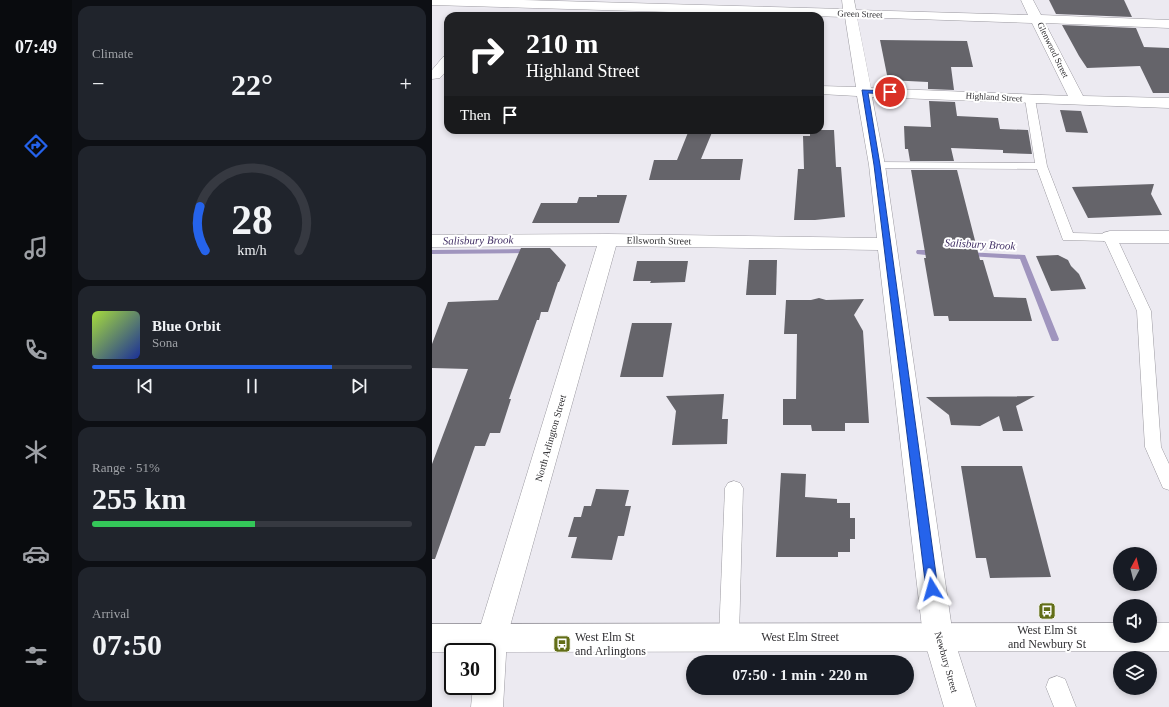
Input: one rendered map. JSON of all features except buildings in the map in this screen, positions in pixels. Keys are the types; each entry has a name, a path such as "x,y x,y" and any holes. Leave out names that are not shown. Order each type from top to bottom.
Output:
{"street":[{"name":"Glenwood Street","path":"1027,0 1078,100"},
{"name":"Green Street","path":"432,1 848,7 1169,24"},
{"path":"488,12 496,2"},
{"name":"Newbury Street","path":"848,7 877,165 886,244 938,636 960,707"},
{"path":"438,75 444,66"},
{"name":"Highland Street","path":"824,90 1030,99 1169,103"},
{"path":"1110,237 1169,237"},
{"name":"Ellsworth Street","path":"432,241 608,240 886,244"},
{"name":"North Arlington Street","path":"487,707 492,637 608,240"},
{"name":"West Elm Street","path":"432,638 938,636 1169,637"}],"lane":[{"path":"1030,99 1041,166 1068,237 1110,237 1144,311 1153,447 1169,483"},
{"path":"877,165 1041,166"},
{"path":"729,637 734,488"},
{"path":"1057,687 1065,707"}],"waterway":[{"name":"Salisbury Brook","path":"432,252 524,251"},
{"name":"Salisbury Brook","path":"919,252 934,252"},
{"name":"Salisbury Brook","path":"968,254 1023,257 1055,339"}],"place":[{"name":"West Elm St and Newbury St","path":"1047,611"},
{"name":"West Elm St and Arlingtons","path":"562,644"}],"route":[{"path":"890,92 864,91 877,165 886,244 932,589"}]}
